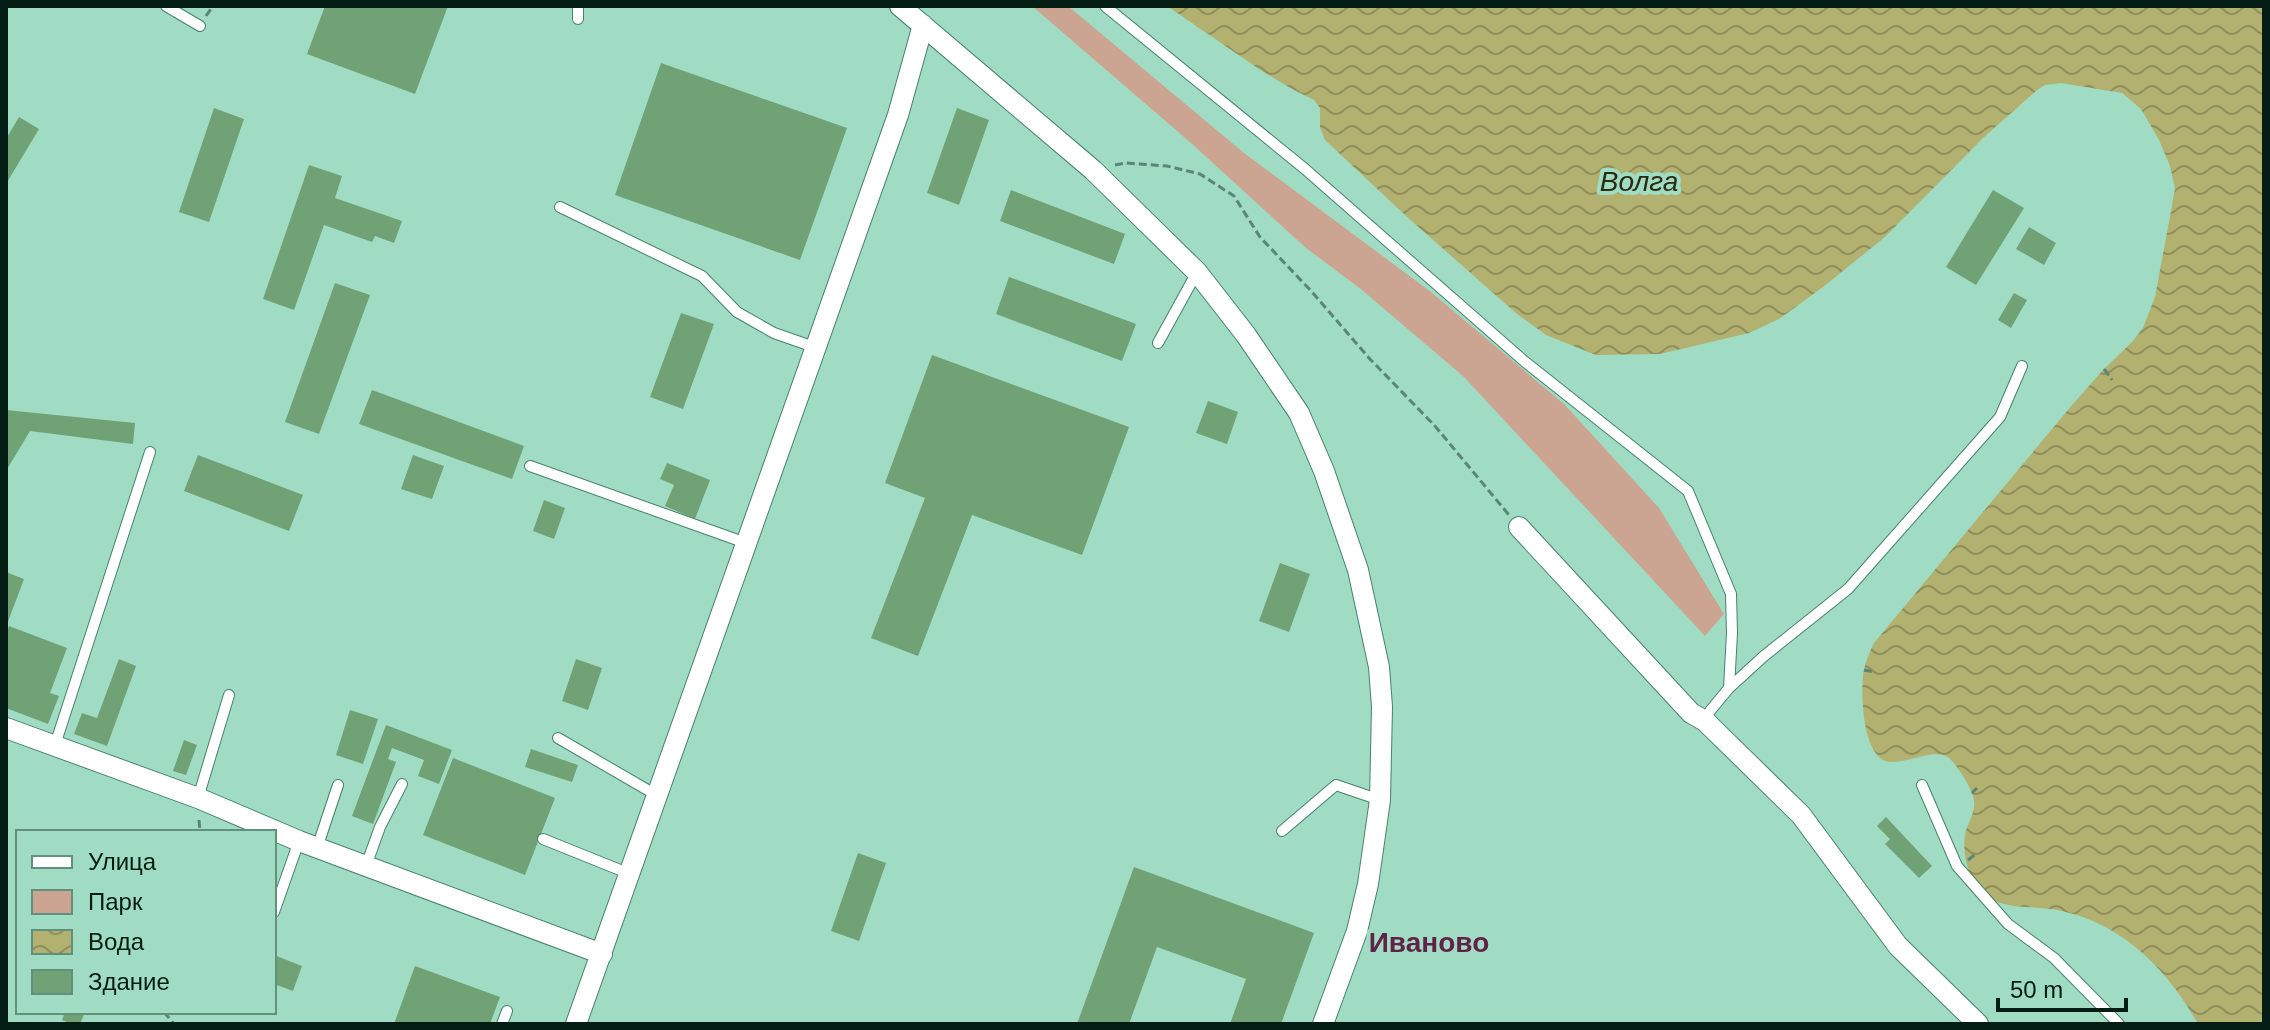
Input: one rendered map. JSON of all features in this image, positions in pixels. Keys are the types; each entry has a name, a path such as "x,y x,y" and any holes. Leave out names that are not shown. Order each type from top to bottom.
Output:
{"street":[{"path":"900,6 1093,170 1197,272 1246,335 1299,413 1324,471 1358,570 1379,667 1382,707 1380,800 1368,884 1357,931 1323,1024"},
{"path":"576,1024 898,115 923,25"},
{"path":"1519,527 1691,713 1705,721 1801,815 1898,946 1978,1024"},
{"path":"6,728 198,798 275,830"},
{"path":"276,831 602,954"}],"lane":[{"path":"166,6 200,26"},
{"path":"578,6 578,19"},
{"path":"1105,6 1305,169 1524,361 1688,491 1731,594 1729,688"},
{"path":"560,207 702,276 737,312 774,333 817,348"},
{"path":"1158,343 1197,272"},
{"path":"1705,721 1729,688 1848,589 2000,417 2022,366"},
{"path":"55,745 150,452"},
{"path":"530,466 748,544"},
{"path":"198,798 229,695"},
{"path":"558,738 658,796"},
{"path":"366,866 380,827 402,784"},
{"path":"276,908 338,785"},
{"path":"1282,831 1336,785 1380,800"},
{"path":"1922,785 1957,866 2008,924 2054,958 2119,1024"},
{"path":"543,839 630,874"},
{"path":"502,1024 507,1011"}],"path":[{"path":"1093,170 1126,163 1167,166 1200,174 1234,196 1260,237 1435,426 1519,527"},
{"path":"2104,369 2112,380"},
{"path":"1864,670 1875,672"},
{"path":"1972,793 1977,788"},
{"path":"1965,863 1977,853"}],"green space":[{"path":"1032,6 1068,6 1244,153 1431,292 1565,405 1659,508 1724,614 1705,636 1464,377 1362,290 1306,248 1191,143"}],"water":[{"name":"Волга","path":"1167,6 2264,6 2264,1024 2198,1024 2171,983 2138,949 2119,935 2075,914 2008,905 1986,896 1975,884 1966,860 1965,835 1974,800 1960,772 1944,755 1885,761 1872,747 1865,724 1863,677 1874,643 2072,405 2143,328 2155,297 2175,188 2159,140 2141,109 2122,93 2061,83 2045,85 1984,137 1885,237 1779,319 1749,333 1660,354 1596,355 1546,335 1517,314 1406,216 1325,140 1320,127 1320,108 1314,100 1259,69"}],"building":[{"path":"325,6 448,6 415,94 307,54"},
{"path":"661,63 847,128 800,260 615,195"},
{"path":"214,108 244,119 209,222 179,212"},
{"path":"957,108 989,120 959,205 927,193"},
{"path":"19,117 39,129 6,184 6,139"},
{"path":"309,165 342,176 335,198 402,221 394,243 375,236 372,242 324,225 294,310 263,299"},
{"path":"1011,190 1125,234 1114,264 1000,221"},
{"path":"1993,190 2024,208 1976,285 1946,267"},
{"path":"2029,227 2056,243 2044,265 2016,249"},
{"path":"1009,277 1136,324 1122,361 996,314"},
{"path":"335,283 370,295 319,434 285,422"},
{"path":"2014,293 2027,300 2011,328 1998,320"},
{"path":"681,313 714,324 683,409 650,397"},
{"path":"932,355 1129,427 1082,555 972,515 918,656 871,638 925,498 885,483"},
{"path":"372,390 524,446 512,479 359,424"},
{"path":"1208,401 1238,412 1227,444 1196,433"},
{"path":"6,410 135,423 133,444 30,431 6,471"},
{"path":"198,455 303,495 289,531 184,491"},
{"path":"413,455 444,466 432,499 401,489"},
{"path":"667,463 710,480 695,519 665,506 674,485 660,479"},
{"path":"544,500 565,508 554,539 533,531"},
{"path":"1280,563 1310,574 1289,632 1259,621"},
{"path":"6,572 24,579 6,627"},
{"path":"9,626 67,648 50,693 59,696 48,724 6,708 6,635"},
{"path":"119,659 136,666 107,746 74,734 82,713 97,718"},
{"path":"576,659 602,668 588,710 562,701"},
{"path":"350,710 378,719 363,764 336,755"},
{"path":"386,725 452,750 439,784 418,776 424,760 392,748 388,759 396,762 373,824 352,816"},
{"path":"184,740 197,745 186,775 173,771"},
{"path":"531,749 578,765 572,782 525,767"},
{"path":"453,758 555,798 525,875 423,835"},
{"path":"1886,817 1932,866 1919,878 1885,844 1890,839 1877,826"},
{"path":"858,853 886,863 859,941 831,931"},
{"path":"1134,867 1314,933 1281,1024 1230,1024 1246,979 1157,947 1129,1024 1077,1024"},
{"path":"276,956 302,966 293,991 276,985"},
{"path":"415,966 500,997 490,1024 394,1024"},
{"path":"64,1014 84,1014 80,1024 62,1020"}],"district":[{"name":"Иваново","path":"1429,942"}]}
